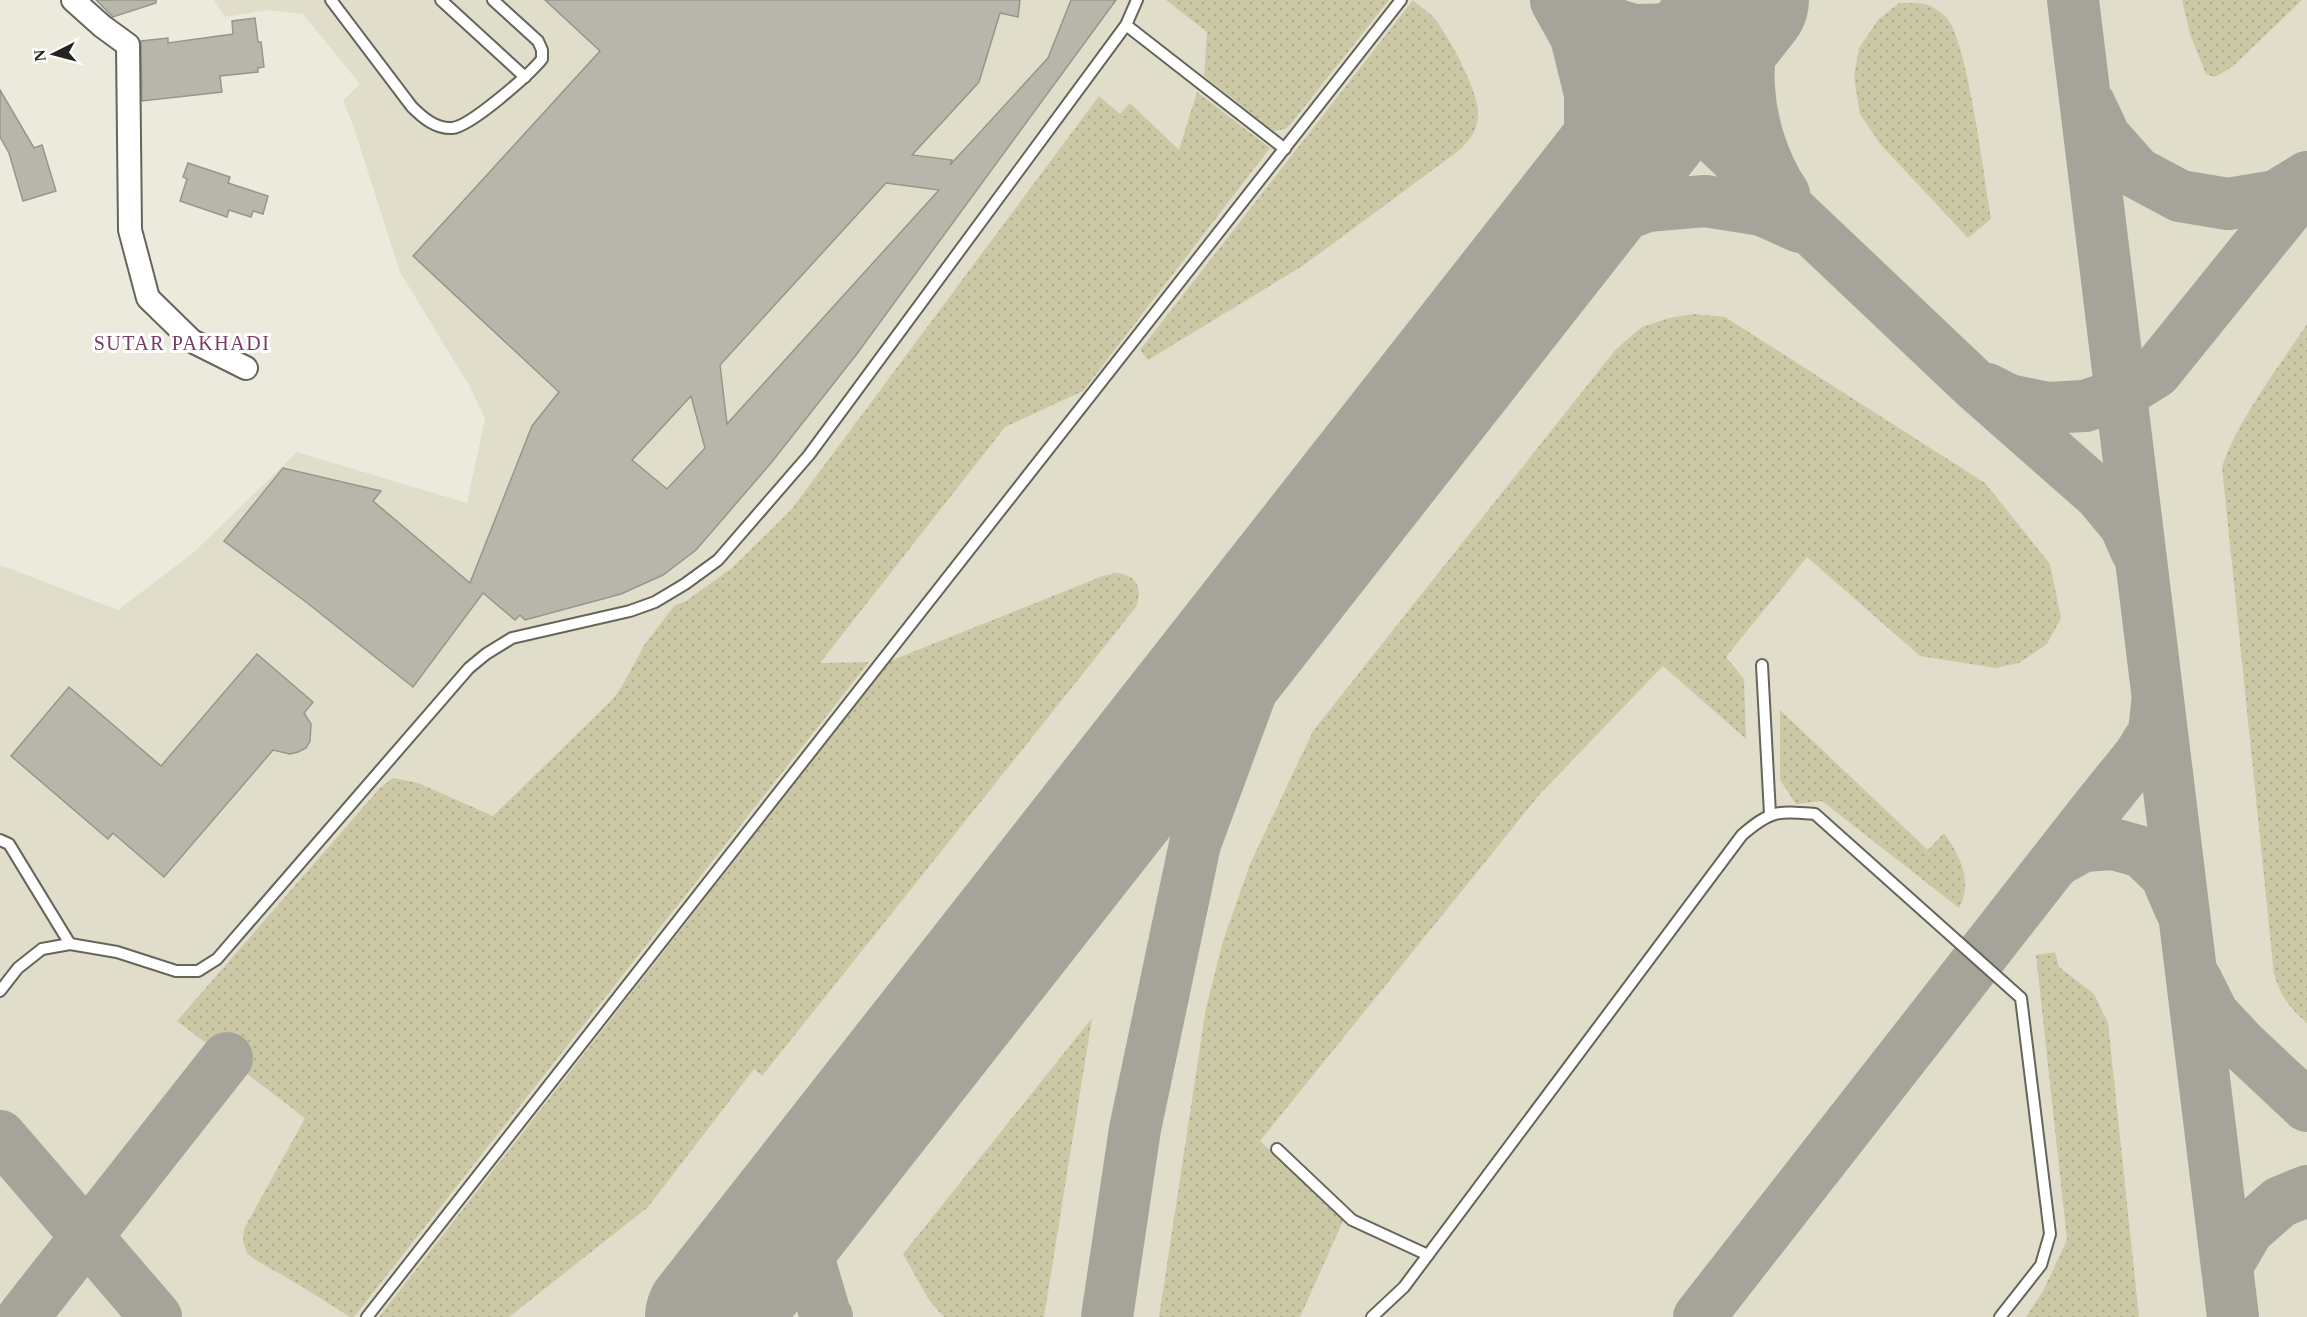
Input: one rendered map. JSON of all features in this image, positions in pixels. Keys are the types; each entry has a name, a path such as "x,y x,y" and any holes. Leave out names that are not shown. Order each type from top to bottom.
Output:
{"street":[{"path":"73,0 128,45 130,230 148,298 192,341 246,368"}],"lane":[{"path":"331,0 412,107 425,120 439,126 453,128 467,122 525,77 542,59 542,50 538,41 493,0"},
{"path":"441,0 525,77"},
{"path":"0,991 18,968 42,949 70,944 117,952 176,971 198,971 216,959 469,668 486,654 512,639 630,611 655,602 718,560 809,455 1126,25 1137,0"},
{"path":"367,1317 1401,0"},
{"path":"1126,25 1285,149"},
{"path":"1762,665 1770,814"},
{"path":"1372,1317 1404,1287 1742,835 1760,819 1784,811 1815,814 2020,998 2050,1234 2041,1265 2000,1317"},
{"path":"0,840 9,844 70,944"},
{"path":"1277,1149 1353,1220 1428,1255"}],"shaded area":[{"path":"214,0 2307,0 2307,1317 0,1317 0,565 118,610 193,553 297,452 467,503 485,419 470,387 400,272 353,125 343,101 360,84 303,14 268,10 225,17"},
{"path":"1166,0 1389,0 1290,125 1285,129 1274,131 1204,76 1207,32"},
{"path":"1413,0 1432,15 1455,52 1469,81 1478,108 1476,127 1470,139 1461,149 1304,265 1148,360 1140,350"},
{"path":"2182,0 2302,0 2232,67 2215,77 2206,74 2190,34"},
{"path":"1899,3 1924,4 1940,12 1954,30 1961,52 1974,112 1991,219 1968,238 1881,145 1860,114 1854,77 1859,48 1878,20"},
{"path":"1197,92 1270,148 1083,391 1005,427 820,663 869,662 354,1317 350,1317 254,1259 247,1253 243,1242 244,1229 305,1118 177,1021 380,788 393,778 418,783 493,816 613,699 645,644 675,605 686,601 732,568 791,510 1099,96 1120,114 1130,103 1179,150"},
{"path":"1694,314 1725,317 1985,483 2050,564 2061,618 2047,644 2019,663 1996,668 1920,656 1807,557 1726,657 1744,679 1746,739 1663,666 1540,794 1260,1141 1343,1221 1300,1317 1159,1317 1206,1008 1223,941 1250,864 1313,731 1616,349 1642,327 1669,318"},
{"path":"2307,324 2307,1023 2286,1001 2274,974 2222,467 2248,412"},
{"path":"1115,573 1129,576 1136,583 1139,594 1136,607 762,1076 754,1069 648,1207 509,1317 379,1317 890,661"},
{"path":"1780,710 1928,850 1944,833 1955,850 1965,878 1963,898 1959,908 1822,801 1796,804 1780,780"},
{"path":"2055,952 2059,967 2094,994 2108,1023 2139,1317 2026,1317 2043,1291 2067,1240 2036,955"},
{"path":"1092,1018 1044,1317 944,1317 929,1300 903,1254"}],"building":[{"path":"96,0 156,0 156,3 113,17"},
{"path":"545,0 1020,0 1018,17 1000,13 979,82 912,155 952,160 950,165 1048,58 1071,0 1116,0 856,355 771,463 696,550 663,575 621,594 525,620 520,615 515,620 483,593 413,687 306,602 224,541 283,468 381,491 373,501 470,583 532,426 559,392 413,256 600,51","holes":["886,183 939,190 727,424 720,365","691,396 705,448 667,489 632,460"]},
{"path":"255,18 264,67 258,68 258,72 220,76 222,92 142,101 141,41 168,38 168,43 233,34 232,21"},
{"path":"0,90 34,148 42,145 56,191 23,201 9,153 0,137"},
{"path":"188,163 230,177 228,183 268,196 263,214 253,211 251,217 229,210 227,217 180,201 187,179 183,177"},
{"path":"257,654 313,702 304,713 311,724 310,741 306,748 290,754 273,750 164,877 113,833 108,839 11,756 69,687 161,766"}],"taxiway":[{"path":"1564,0 1669,95 1974,384 2100,495 2125,525 2136,550"},
{"path":"1582,11 1587,15 1633,30 1682,29 1728,12 1739,0"},
{"path":"1757,0 1749,55 1750,102 1765,157 1784,194"},
{"path":"2073,0 2233,1317"},
{"path":"1545,253 1574,208 1590,152 1590,94 1576,37 1556,1"},
{"path":"2090,105 2105,137 2137,173 2180,196 2228,204 2276,196 2307,177"},
{"path":"1987,389 2009,400 2047,408 2085,406 2121,394 2156,372 2307,185"},
{"path":"1542,257 1593,226 1647,206 1705,201 1762,210 1800,227"},
{"path":"1107,1317 1135,1129 1195,844 1296,570"},
{"path":"1699,1317 2139,756 2154,732 2157,704"},
{"path":"2056,861 2083,846 2113,844 2142,852 2166,875 2180,908"},
{"path":"2196,980 2213,1014 2242,1045 2307,1106"},
{"path":"23,1317 227,1058"},
{"path":"0,1136 156,1317"},
{"path":"820,1177 805,1246 827,1317"},
{"path":"673,1317 731,1267 820,1177"},
{"path":"2227,1266 2248,1230 2280,1202 2307,1191"}],"runway":[{"path":"710,1317 1744,0"}],"district":[{"name":"SUTAR PAKHADI","path":"182,343"}]}
